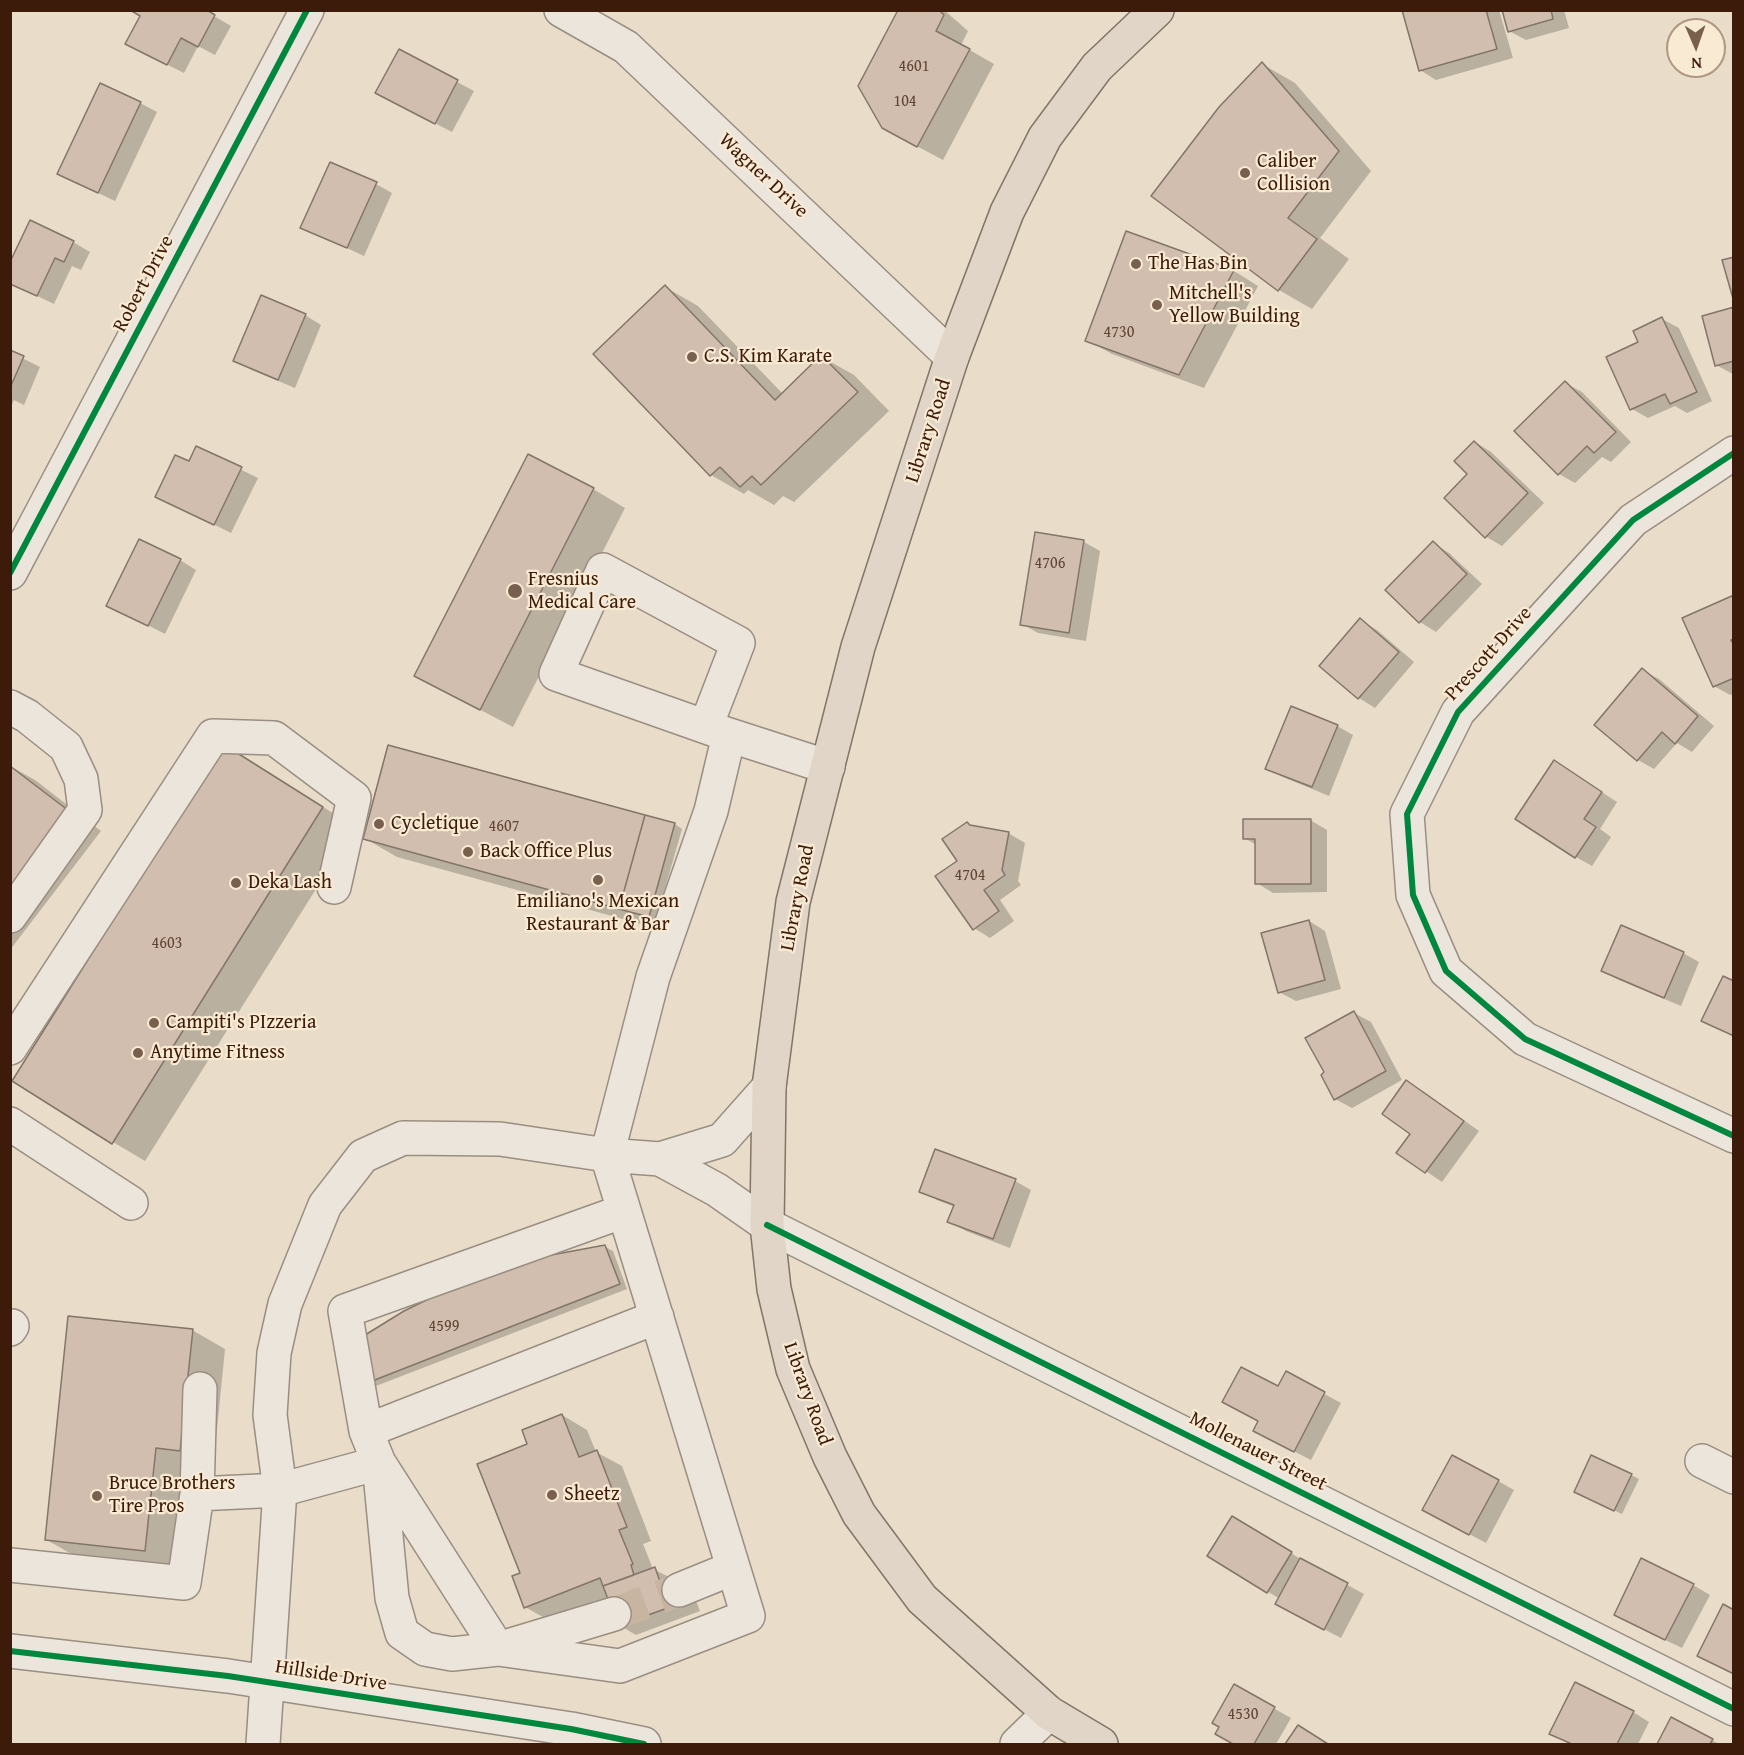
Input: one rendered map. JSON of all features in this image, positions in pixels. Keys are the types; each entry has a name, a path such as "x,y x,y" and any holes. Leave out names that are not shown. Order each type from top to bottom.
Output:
{"main road":[{"name":"Library Road","path":"1101,1744 1049,1713 922,1599 859,1514 830,1457 793,1369 774,1288 767,1225 769,1087 793,902 858,646 952,357 1007,212 1045,137 1097,67 1158,10"}],"street":[{"name":"Robert Drive","path":"10,573 307,10"},
{"name":"Wagner Drive","path":"561,10 626,47 952,357"},
{"name":"Prescott Drive","path":"1734,453 1633,520 1458,712 1407,814 1413,895 1446,971 1525,1039 1734,1136"},
{"path":"624,1211 345,1311 366,1431 379,1463 498,1649 620,1666 748,1616 607,1155 653,977 711,811 717,730 738,644 603,570 556,674 717,730 828,766"},
{"path":"10,707 27,716 66,747 81,779 85,810 10,916"},
{"path":"10,1048 213,736 274,738 354,798 334,887"},
{"path":"263,1744 280,1490 270,1415 274,1353 285,1304 325,1205 363,1156 404,1138 500,1139 607,1155 660,1159 722,1140 769,1087"},
{"path":"10,1124 131,1203"},
{"name":"Mollenauer Street","path":"660,1159 717,1190 767,1225 1734,1709"},
{"path":"366,1431 657,1317"},
{"path":"10,1565 184,1583 197,1494 200,1389"},
{"path":"1702,1461 1734,1478"},
{"path":"197,1494 280,1490 379,1463"},
{"path":"379,1463 392,1598 402,1632 425,1648 452,1654 498,1649 614,1614"},
{"path":"679,1590 733,1568"},
{"name":"Hillside Drive","path":"10,1651 228,1676 571,1729 644,1744"},
{"path":"1017,1744 1049,1713"}],"building":[{"path":"130,10 207,10 215,15 198,47 181,38 167,65 125,44 140,16"},
{"path":"898,10 939,10 944,15 936,31 970,49 917,147 882,128 858,86"},
{"path":"1402,10 1486,10 1497,49 1419,71"},
{"path":"1502,10 1551,10 1553,19 1508,32"},
{"path":"399,49 458,80 435,124 375,93"},
{"name":"Caliber Collision","path":"1262,62 1339,151 1288,218 1317,239 1278,291 1151,196 1219,107"},
{"path":"100,83 141,102 98,193 57,174"},
{"path":"330,162 377,182 347,248 300,228"},
{"path":"30,220 74,241 64,262 55,258 37,296 10,284 10,262"},
{"name":"Mitchell's Yellow Building","path":"1126,231 1234,270 1179,375 1085,341"},
{"path":"1734,257 1734,302 1722,260"},
{"path":"665,285 775,400 821,355 858,392 761,485 752,476 740,487 720,467 710,476 593,354"},
{"path":"261,295 306,314 278,380 233,361"},
{"path":"1734,307 1734,361 1715,366 1702,316"},
{"path":"1662,317 1697,392 1670,404 1665,394 1630,410 1606,357 1638,342 1633,331"},
{"path":"10,350 24,356 10,388"},
{"path":"1565,381 1616,432 1594,453 1587,446 1558,475 1514,431"},
{"path":"1474,441 1528,493 1485,538 1444,498 1467,474 1454,461"},
{"path":"196,446 242,467 214,525 155,497 175,455 189,461"},
{"path":"528,454 594,488 480,710 414,676"},
{"path":"1035,532 1084,540 1069,633 1020,625"},
{"path":"139,539 181,559 148,626 106,606"},
{"path":"1433,541 1467,574 1419,623 1385,590"},
{"path":"1734,595 1734,639 1731,640 1734,645 1734,678 1713,687 1682,618"},
{"path":"1360,618 1399,652 1358,699 1319,666"},
{"path":"1642,668 1698,716 1675,744 1662,732 1637,761 1594,725"},
{"path":"1291,706 1338,725 1312,787 1265,769"},
{"path":"223,744 323,807 112,1144 12,1081"},
{"path":"388,745 645,815 619,909 363,839"},
{"path":"1554,760 1602,792 1584,819 1596,827 1575,858 1515,819"},
{"path":"10,766 69,811 10,888"},
{"path":"645,815 675,823 649,917 619,909"},
{"path":"1243,819 1311,819 1311,884 1255,884 1255,839 1243,839"},
{"path":"967,822 970,825 1009,832 1002,870 1005,875 984,890 999,911 973,930 935,876 957,861 942,839"},
{"path":"1309,920 1325,980 1278,993 1261,933"},
{"path":"1621,925 1684,952 1664,998 1601,971"},
{"path":"1723,976 1734,981 1734,1036 1701,1021"},
{"path":"1354,1011 1386,1071 1334,1100 1321,1075 1324,1072 1305,1038"},
{"path":"1406,1080 1464,1121 1425,1173 1396,1153 1410,1134 1382,1114"},
{"path":"935,1149 1016,1179 993,1239 947,1222 954,1205 919,1192"},
{"path":"605,1245 620,1284 367,1383 352,1343 404,1311 453,1287 546,1256"},
{"path":"68,1316 193,1329 180,1451 156,1448 145,1551 45,1540"},
{"path":"1241,1367 1278,1386 1286,1371 1325,1392 1294,1452 1253,1431 1258,1421 1222,1402"},
{"name":"Sheetz","path":"562,1414 579,1457 597,1450 627,1527 619,1530 633,1564 631,1565 634,1575 603,1586 600,1578 524,1608 512,1576 520,1573 477,1464 527,1444 522,1430"},
{"path":"1452,1455 1499,1480 1469,1535 1422,1510"},
{"path":"1591,1455 1632,1474 1614,1511 1574,1492"},
{"path":"1232,1516 1292,1552 1267,1593 1207,1556"},
{"path":"1300,1558 1348,1583 1324,1630 1275,1604"},
{"path":"1641,1558 1694,1584 1665,1640 1614,1615"},
{"path":"655,1567 660,1582 674,1577 684,1602 618,1626 603,1586"},
{"path":"1723,1604 1734,1610 1734,1674 1697,1656"},
{"path":"1575,1682 1634,1711 1617,1744 1572,1744 1549,1734"},
{"path":"1234,1684 1275,1707 1254,1744 1233,1744 1215,1734 1219,1727 1212,1723"},
{"path":"1671,1717 1713,1739 1710,1744 1657,1744"},
{"path":"1298,1725 1328,1744 1285,1744"}],"tunnel":[{"path":"614,1614 679,1590"}],"cycle path":[{"path":"10,573 307,10"},
{"path":"1734,453 1633,520 1458,712 1407,814 1413,895 1446,971 1525,1039 1734,1136"},
{"path":"767,1225 1734,1709"},
{"path":"10,1651 228,1676 571,1729 644,1744"}],"place":[{"name":"Caliber Collision","path":"1245,173"},
{"name":"The Has Bin","path":"1136,264"},
{"name":"Mitchell's Yellow Building","path":"1157,305"},
{"name":"C.S. Kim Karate","path":"692,357"},
{"name":"Fresnius Medical Care","path":"515,591"},
{"name":"Cycletique","path":"379,824"},
{"name":"Back Office Plus","path":"468,852"},
{"name":"Emiliano's Mexican Restaurant & Bar","path":"598,880"},
{"name":"Deka Lash","path":"236,883"},
{"name":"Campiti's PIzzeria","path":"154,1023"},
{"name":"Anytime Fitness","path":"138,1053"},
{"name":"Sheetz","path":"552,1495"},
{"name":"Bruce Brothers Tire Pros","path":"97,1496"}]}
